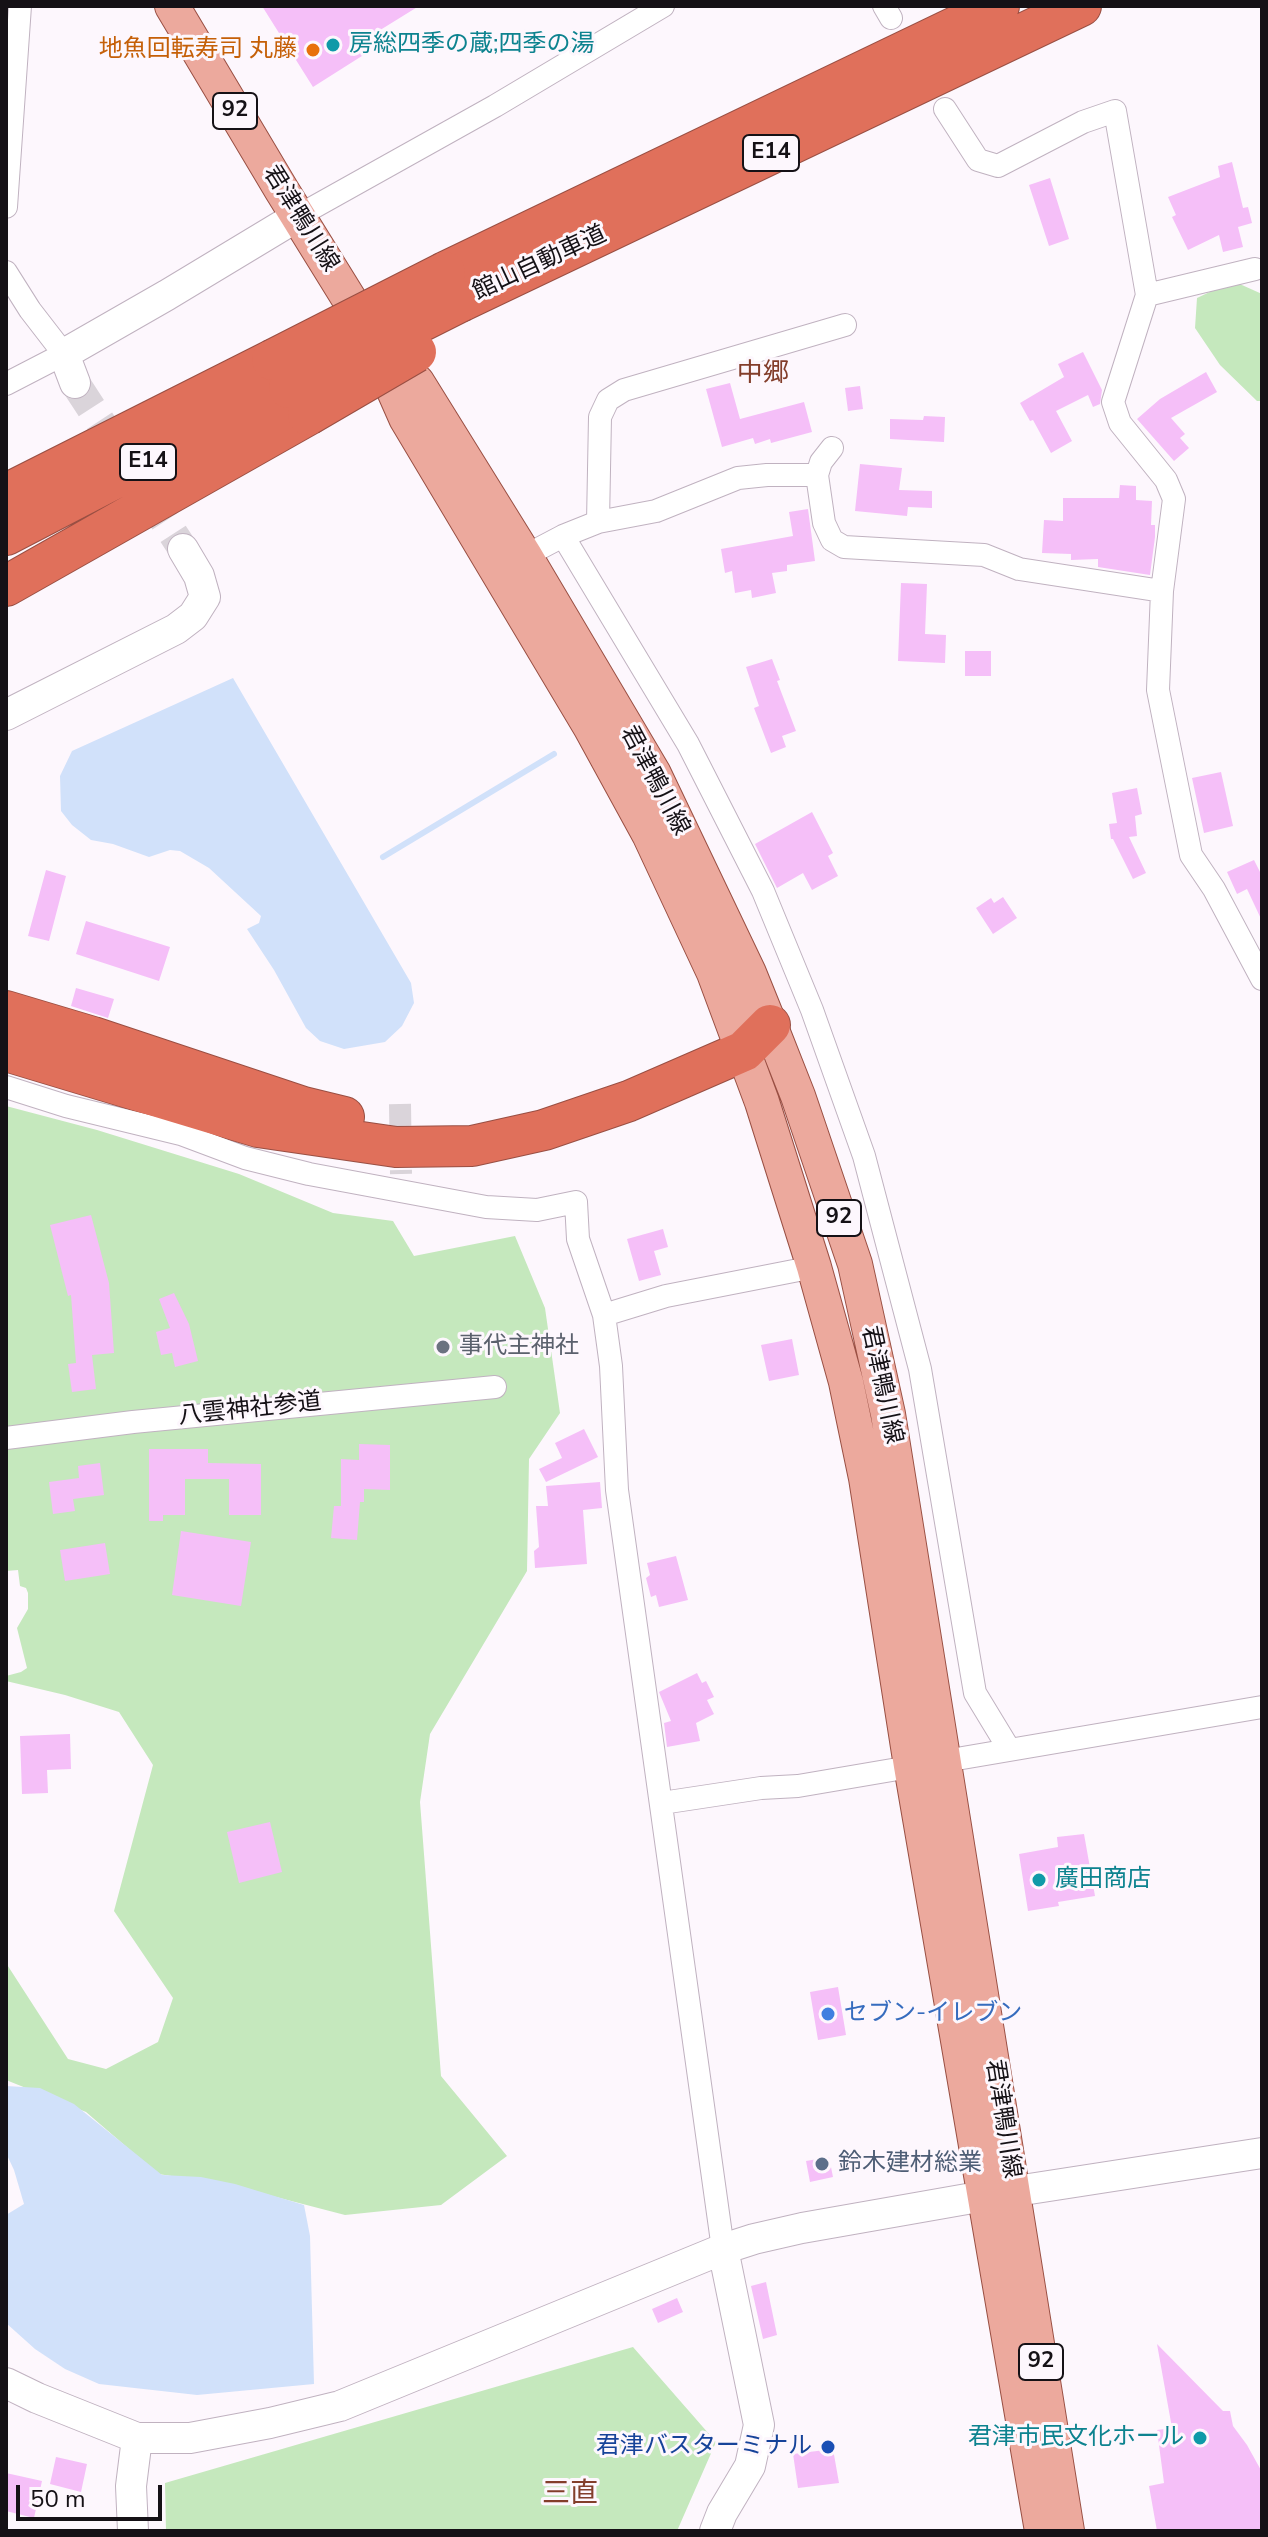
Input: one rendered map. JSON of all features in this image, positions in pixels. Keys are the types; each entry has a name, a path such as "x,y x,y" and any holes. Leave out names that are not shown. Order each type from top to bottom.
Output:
{"highway":[{"name":"館山自動車道","path":"6,535 459,297 999,6"},
{"name":"E14","path":"459,297 709,183 1081,6"},
{"path":"6,586 290,387 459,297"},
{"name":"館山自動車道","path":"6,494 290,387"},
{"path":"6,1011 303,1107 364,1121 407,1125 456,1124 551,1105 750,1035"},
{"path":"6,1051 258,1127 396,1147 472,1146 544,1130 629,1101 750,1035"}],"main road":[{"name":"君津鴨川線","path":"172,6 380,349 406,418 591,728 649,834 714,973 750,1035 798,1096 855,1264 888,1414 944,1760 1042,2531"},
{"name":"君津鴨川線","path":"380,349 417,382 654,774 749,973 750,1035 846,1382 866,1478 911,1766 1067,2531"}],"street":[{"path":"6,207 20,6"},
{"path":"6,384 167,295 663,6"},
{"path":"945,109 978,160 998,166 1083,122 1115,111 1147,295 1113,402 1120,423 1166,480 1174,499 1162,591 1158,690 1191,855 1214,889 1262,979"},
{"path":"1147,295 1255,269"},
{"path":"6,272 64,354 75,383"},
{"path":"598,522 600,417 608,400 624,390 845,325"},
{"path":"832,448 821,462 817,475 824,523 832,540 844,547 984,555 1019,569 1162,591"},
{"path":"525,556 598,522 656,511 738,478 817,475"},
{"path":"563,536 688,744 763,891 812,1010 864,1156 920,1369 975,1693 1009,1749"},
{"path":"6,715 176,629 193,616 205,597 199,576 183,549"},
{"path":"6,1087 66,1106 181,1134 245,1158 309,1174 400,1182 499,1208 537,1210 576,1202 578,1239 604,1315 611,1366 617,1490 723,2249 759,2425 750,2466 715,2531"},
{"path":"604,1315 666,1296 814,1267"},
{"name":"八雲神社参道","path":"6,1438 495,1387"},
{"path":"662,1803 761,1788 798,1786 1262,1707"},
{"path":"6,2383 137,2438 190,2438 340,2406 723,2249 802,2228 1262,2153"},
{"path":"133,2531 131,2486 137,2438"}],"green space":[{"path":"1233,281 1262,294 1262,401 1257,401 1220,365 1195,328 1197,298"},
{"path":"6,1106 97,1130 239,1174 333,1213 393,1221 414,1256 515,1236 545,1308 560,1413 529,1459 527,1571 430,1734 420,1802 441,2076 507,2156 441,2205 345,2215 226,2184 158,2174 86,2112 6,2080 6,1963 68,2059 106,2069 158,2042 173,1998 114,1911 153,1765 119,1712 6,1681 6,1676 27,1668 17,1628 28,1609 28,1593 26,1588 20,1586 18,1570 6,1571"},
{"path":"633,2347 716,2442 677,2531 166,2531 165,2483"}],"water":[{"path":"233,678 411,983 414,1003 402,1026 385,1042 344,1049 320,1041 306,1028 247,929 259,923 261,916 209,868 180,851 170,850 149,857 91,840 72,825 61,811 60,776 72,751"},
{"path":"6,2086 40,2088 74,2104 162,2175 201,2177 235,2184 304,2205 310,2236 314,2384 197,2395 99,2384 65,2369 35,2349 6,2323 6,2215 24,2204 6,2153"}],"building":[{"name":"房総四季の蔵;四季の湯","path":"262,6 419,6 377,32 384,42 313,87"},
{"path":"1232,162 1243,208 1248,207 1252,223 1238,227 1243,247 1223,252 1219,235 1188,250 1172,217 1176,215 1168,197 1220,177 1218,166"},
{"path":"1050,178 1069,239 1049,246 1029,185"},
{"path":"1083,352 1102,390 1100,404 1093,407 1088,395 1056,411 1072,441 1051,453 1020,403 1064,377 1058,364"},
{"path":"1206,372 1217,392 1171,418 1185,434 1180,438 1189,448 1174,461 1137,419 1160,399"},
{"path":"730,383 740,419 804,402 812,432 771,443 770,439 755,444 753,438 722,447 706,389"},
{"path":"860,386 863,409 848,411 845,388"},
{"path":"924,416 945,417 944,442 890,439 890,419 923,420"},
{"path":"860,464 902,468 899,490 932,491 932,508 908,507 907,516 855,511"},
{"path":"1120,485 1136,486 1136,500 1152,501 1151,525 1155,525 1155,537 1150,575 1098,567 1098,559 1071,560 1071,554 1042,553 1044,520 1063,521 1063,498 1119,498"},
{"path":"808,509 815,561 787,565 787,571 772,573 776,593 752,598 751,590 735,593 732,571 725,573 721,549 793,536 789,512"},
{"path":"901,583 927,584 925,634 946,635 945,663 898,661"},
{"path":"965,651 991,651 991,676 965,676"},
{"path":"772,659 796,731 782,736 786,747 771,753 754,708 759,706 746,667"},
{"path":"1221,772 1233,826 1204,833 1192,778"},
{"path":"1137,788 1142,814 1135,816 1137,836 1129,837 1146,873 1133,879 1111,839 1109,824 1117,823 1112,793"},
{"path":"812,812 833,853 828,856 838,876 812,890 803,873 777,888 755,844"},
{"path":"1254,860 1262,876 1262,921 1247,889 1237,894 1227,872"},
{"path":"46,870 66,876 49,941 28,936"},
{"path":"1003,897 1017,918 993,934 976,908 991,898 994,903"},
{"path":"86,921 170,947 159,981 76,954"},
{"path":"76,988 114,999 108,1018 71,1006"},
{"path":"91,1215 109,1283 114,1353 92,1355 96,1389 72,1392 68,1364 76,1363 71,1295 68,1296 50,1225"},
{"path":"663,1229 668,1247 654,1251 661,1275 639,1281 627,1239"},
{"path":"174,1293 189,1324 198,1361 175,1367 172,1353 161,1355 156,1332 170,1328 159,1299"},
{"path":"792,1339 799,1375 769,1381 761,1345"},
{"path":"584,1429 598,1457 546,1482 539,1469 562,1458 555,1443"},
{"path":"359,1444 390,1445 390,1490 364,1489 357,1540 331,1538 334,1506 341,1506 341,1459 359,1460"},
{"path":"149,1449 208,1449 208,1463 261,1464 261,1515 229,1515 229,1479 185,1479 185,1515 163,1515 163,1521 149,1521"},
{"path":"100,1463 104,1495 73,1499 75,1511 53,1514 49,1482 79,1478 78,1466"},
{"path":"600,1482 602,1508 583,1510 587,1564 535,1568 534,1551 539,1547 536,1506 548,1506 546,1486"},
{"path":"181,1531 251,1542 241,1606 172,1595"},
{"path":"105,1543 110,1574 65,1581 60,1550"},
{"path":"676,1556 688,1600 659,1607 656,1595 651,1597 646,1578 650,1575 647,1563"},
{"path":"697,1673 702,1683 706,1681 714,1697 707,1700 714,1714 696,1723 700,1741 667,1747 664,1723 671,1721 659,1692"},
{"path":"70,1734 71,1769 47,1770 48,1793 22,1794 20,1736"},
{"path":"270,1822 282,1872 239,1883 227,1832"},
{"path":"1084,1834 1095,1896 1028,1911 1019,1854 1058,1847 1057,1837"},
{"name":"セブン-イレブン","path":"838,1987 846,2035 818,2040 810,1992"},
{"path":"829,2157 833,2177 810,2182 806,2161"},
{"path":"766,2282 777,2335 763,2339 751,2286"},
{"path":"677,2298 683,2312 658,2323 652,2309"},
{"name":"君津市民文化ホール","path":"1157,2344 1223,2411 1230,2411 1233,2426 1262,2472 1262,2531 1157,2531 1149,2486 1164,2483 1157,2430 1172,2428"},
{"path":"833,2449 839,2483 798,2488 793,2454"},
{"path":"56,2457 87,2464 81,2492 50,2484"},
{"path":"6,2473 42,2481 34,2518 6,2511"}],"waterway":[{"path":"383,857 554,754"}],"tunnel":[{"path":"75,383 183,549"},
{"path":"400,1104 401,1174"}],"place":[{"name":"房総四季の蔵;四季の湯","path":"333,45"},
{"name":"地魚回転寿司 丸藤","path":"313,50"},
{"name":"事代主神社","path":"443,1347"},
{"name":"廣田商店","path":"1039,1880"},
{"name":"セブン-イレブン","path":"828,2014"},
{"name":"鈴木建材総業","path":"822,2164"},
{"name":"君津市民文化ホール","path":"1200,2438"},
{"name":"君津バスターミナル","path":"828,2447"}],"district":[{"name":"中郷","path":"763,375"},
{"name":"三直","path":"570,2495"}]}
